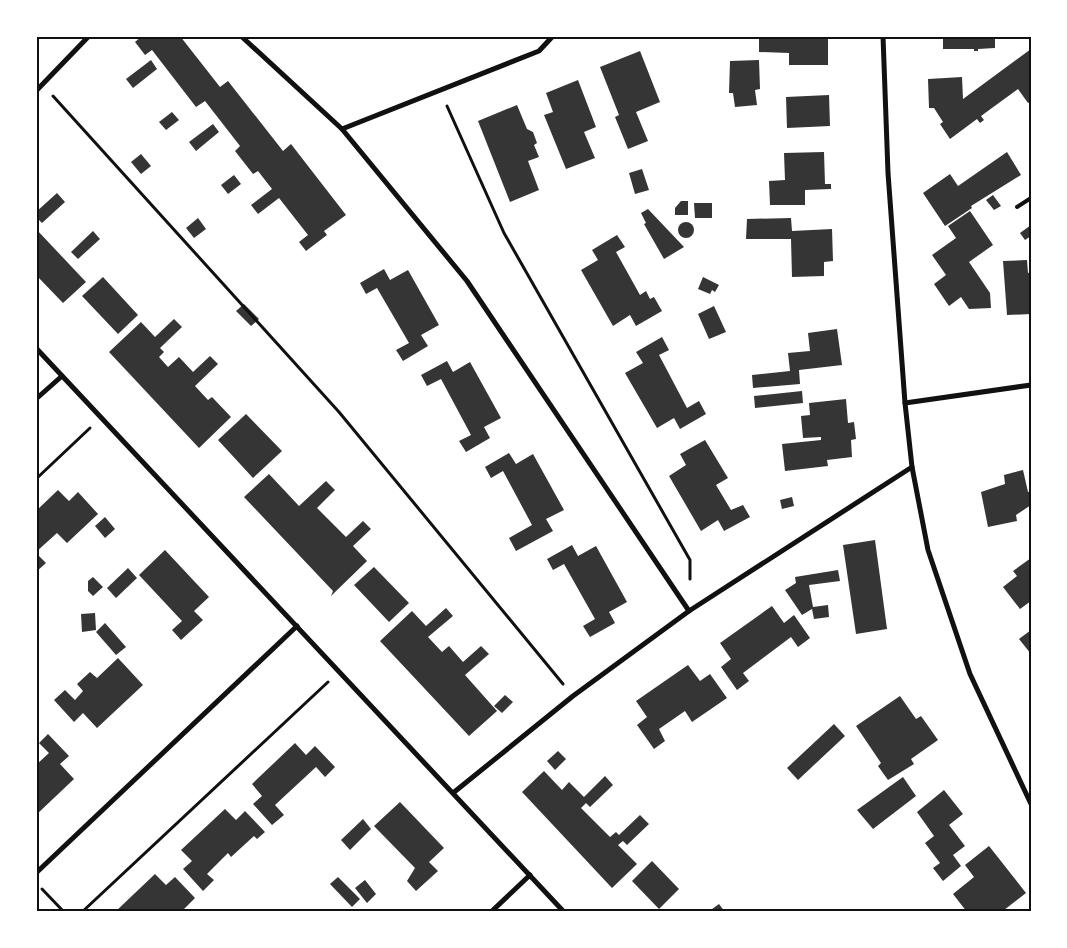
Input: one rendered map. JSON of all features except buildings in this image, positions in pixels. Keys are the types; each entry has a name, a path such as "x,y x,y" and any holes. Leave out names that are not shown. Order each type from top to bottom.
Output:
{"street":[{"path":"36,90 89,36"},
{"path":"241,36 342,129 466,281 689,611"},
{"path":"342,129 539,51 553,36"},
{"path":"883,36 888,173 905,403 912,467 928,550 970,674 1031,804"},
{"path":"36,348 564,912"},
{"path":"36,400 62,376"},
{"path":"905,403 1031,385"},
{"path":"453,793 573,696 689,611 912,467"},
{"path":"36,873 297,626"},
{"path":"491,912 530,875"}],"lane":[{"path":"1017,207 1031,198"}],"path":[{"path":"42,85 339,412 573,696"},
{"path":"440,90 504,233 690,560 689,611"},
{"path":"36,479 101,417"},
{"path":"82,912 339,671"},
{"path":"36,883 64,912"}]}
